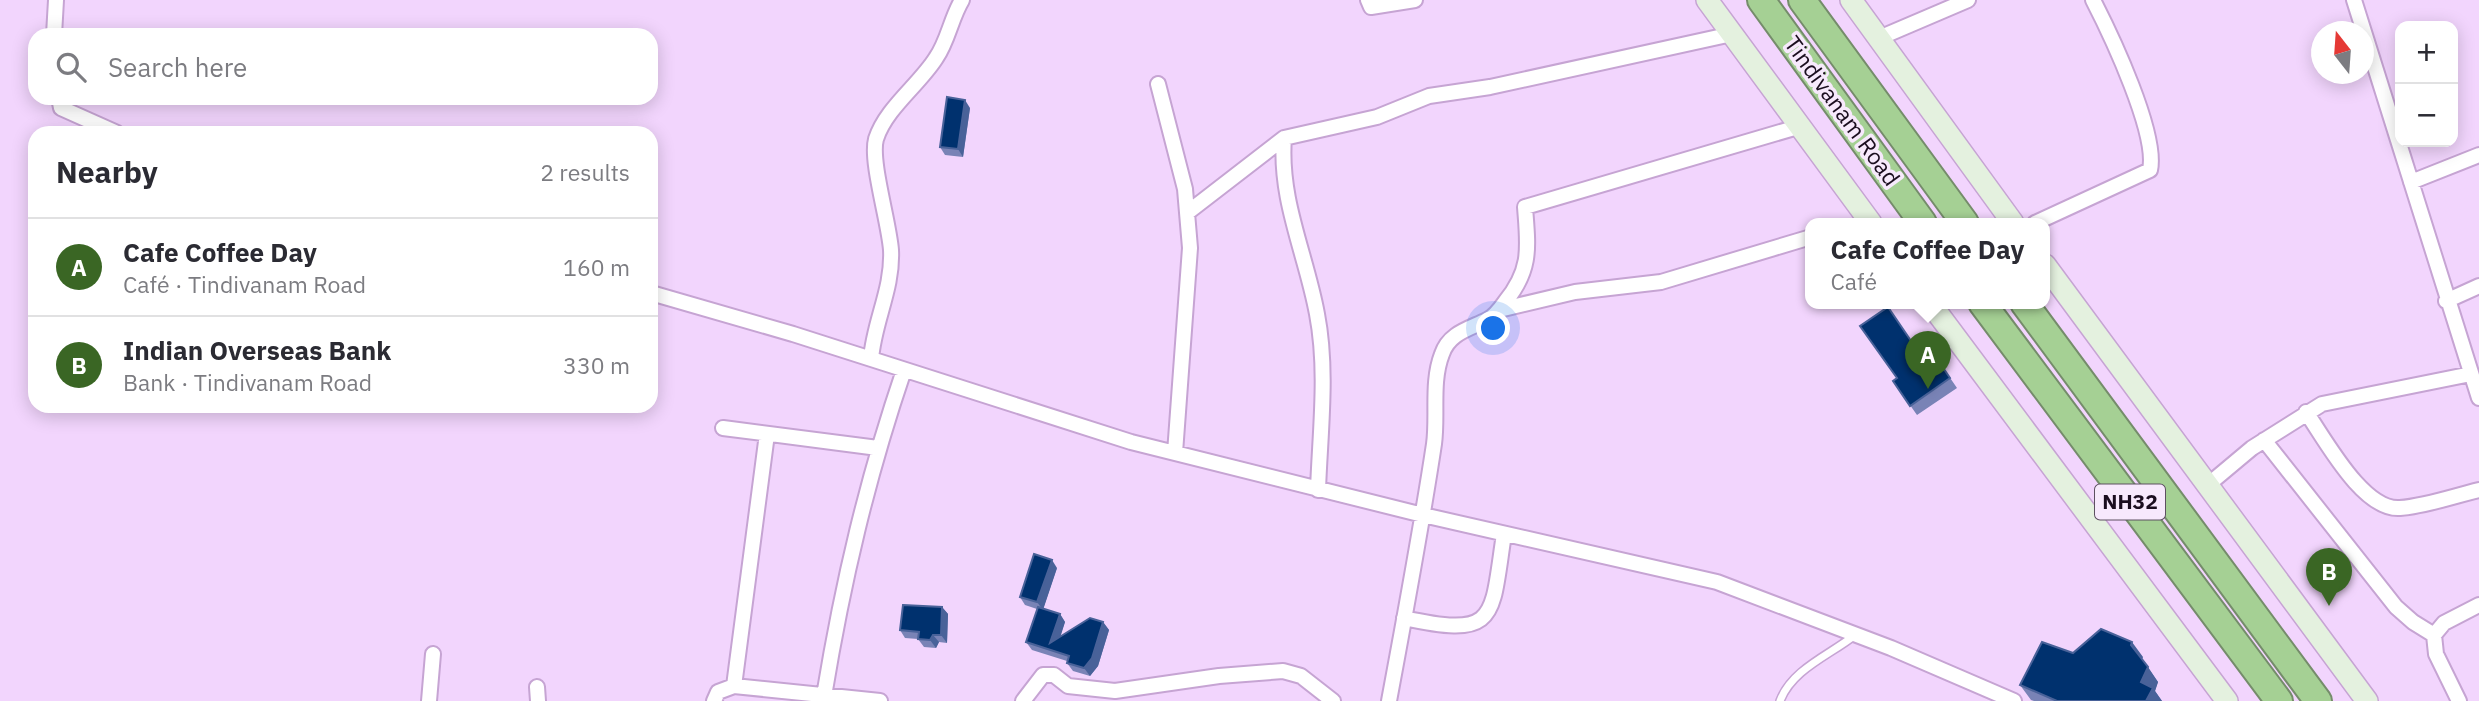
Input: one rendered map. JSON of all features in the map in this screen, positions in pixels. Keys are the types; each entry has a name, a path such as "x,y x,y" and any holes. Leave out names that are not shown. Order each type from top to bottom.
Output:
{"highway":[{"name":"Tindivanam Road","path":"1761,0 1919,218"},
{"path":"1801,0 1961,218"},
{"name":"NH32","path":"1986,309 2279,701"},
{"name":"NH32","path":"2028,309 2318,701"}],"street":[{"path":"54,28 55,0"},
{"path":"871,359 873,333 891,280 888,222 875,163 877,137 883,123 922,80 939,54 952,17 962,0"},
{"path":"1368,0 1371,7 1415,0"},
{"path":"1707,0 1801,126 1864,218"},
{"path":"1851,0 2009,218"},
{"path":"1879,38 1968,0"},
{"path":"2047,218 2118,188 2150,170 2153,157 2141,112 2093,0"},
{"path":"2354,0 2446,301 2479,398"},
{"path":"1187,213 1284,138 1377,117 1429,96 1490,87 1732,34"},
{"path":"1158,84 1185,189 1187,213 1188,303 1175,453"},
{"path":"60,105 61,108 101,126"},
{"path":"1389,701 1437,425 1436,385 1442,353 1449,340 1470,326 1489,320 1525,273 1528,250 1525,207 1801,126"},
{"path":"1284,138 1281,167 1284,194 1318,316 1322,373 1318,490"},
{"path":"2411,182 2479,155"},
{"path":"1499,310 1575,292 1661,282 1805,239"},
{"path":"2050,272 2367,701"},
{"path":"2446,301 2479,286"},
{"path":"658,295 1175,453 1423,516 1717,582 1856,634 2014,701"},
{"path":"1934,309 2227,701"},
{"path":"824,696 842,588 878,448 904,370"},
{"path":"2209,484 2264,440 2306,412 2346,397 2471,374"},
{"path":"2306,412 2366,496 2381,505 2399,509 2479,490"},
{"path":"723,428 878,448"},
{"path":"734,685 767,434"},
{"path":"2264,440 2396,607 2434,635"},
{"path":"1404,618 1444,627 1465,627 1487,616 1493,604 1504,534"},
{"path":"2459,701 2436,654 2434,635 2444,623 2479,605"},
{"path":"429,701 433,654"},
{"path":"1023,701 1043,675 1054,675 1068,686 1115,691 1219,676 1283,671 1301,676 1333,701"},
{"path":"714,701 718,692 734,685 880,701"}],"lane":[{"path":"1780,701 1784,691 1799,674 1856,634"}],"building":[{"path":"947,97 965,100 958,149 940,147"},
{"path":"1885,309 1889,309 1924,360 1933,353 1950,378 1910,406 1893,381 1897,378 1860,326"},
{"path":"1034,554 1052,560 1037,602 1020,597"},
{"path":"903,605 942,607 941,635 933,635 930,640 918,639 919,632 900,630"},
{"path":"1038,607 1060,614 1050,643 1090,618 1103,622 1092,658 1084,668 1067,663 1069,656 1026,642"},
{"path":"2101,629 2132,642 2131,645 2148,667 2141,682 2153,688 2146,701 2057,701 2020,685 2042,642 2073,653"}],"place":[{"name":"Cafe Coffee Day","path":"1928,389"},
{"name":"Indian Overseas Bank","path":"2329,606"}]}
